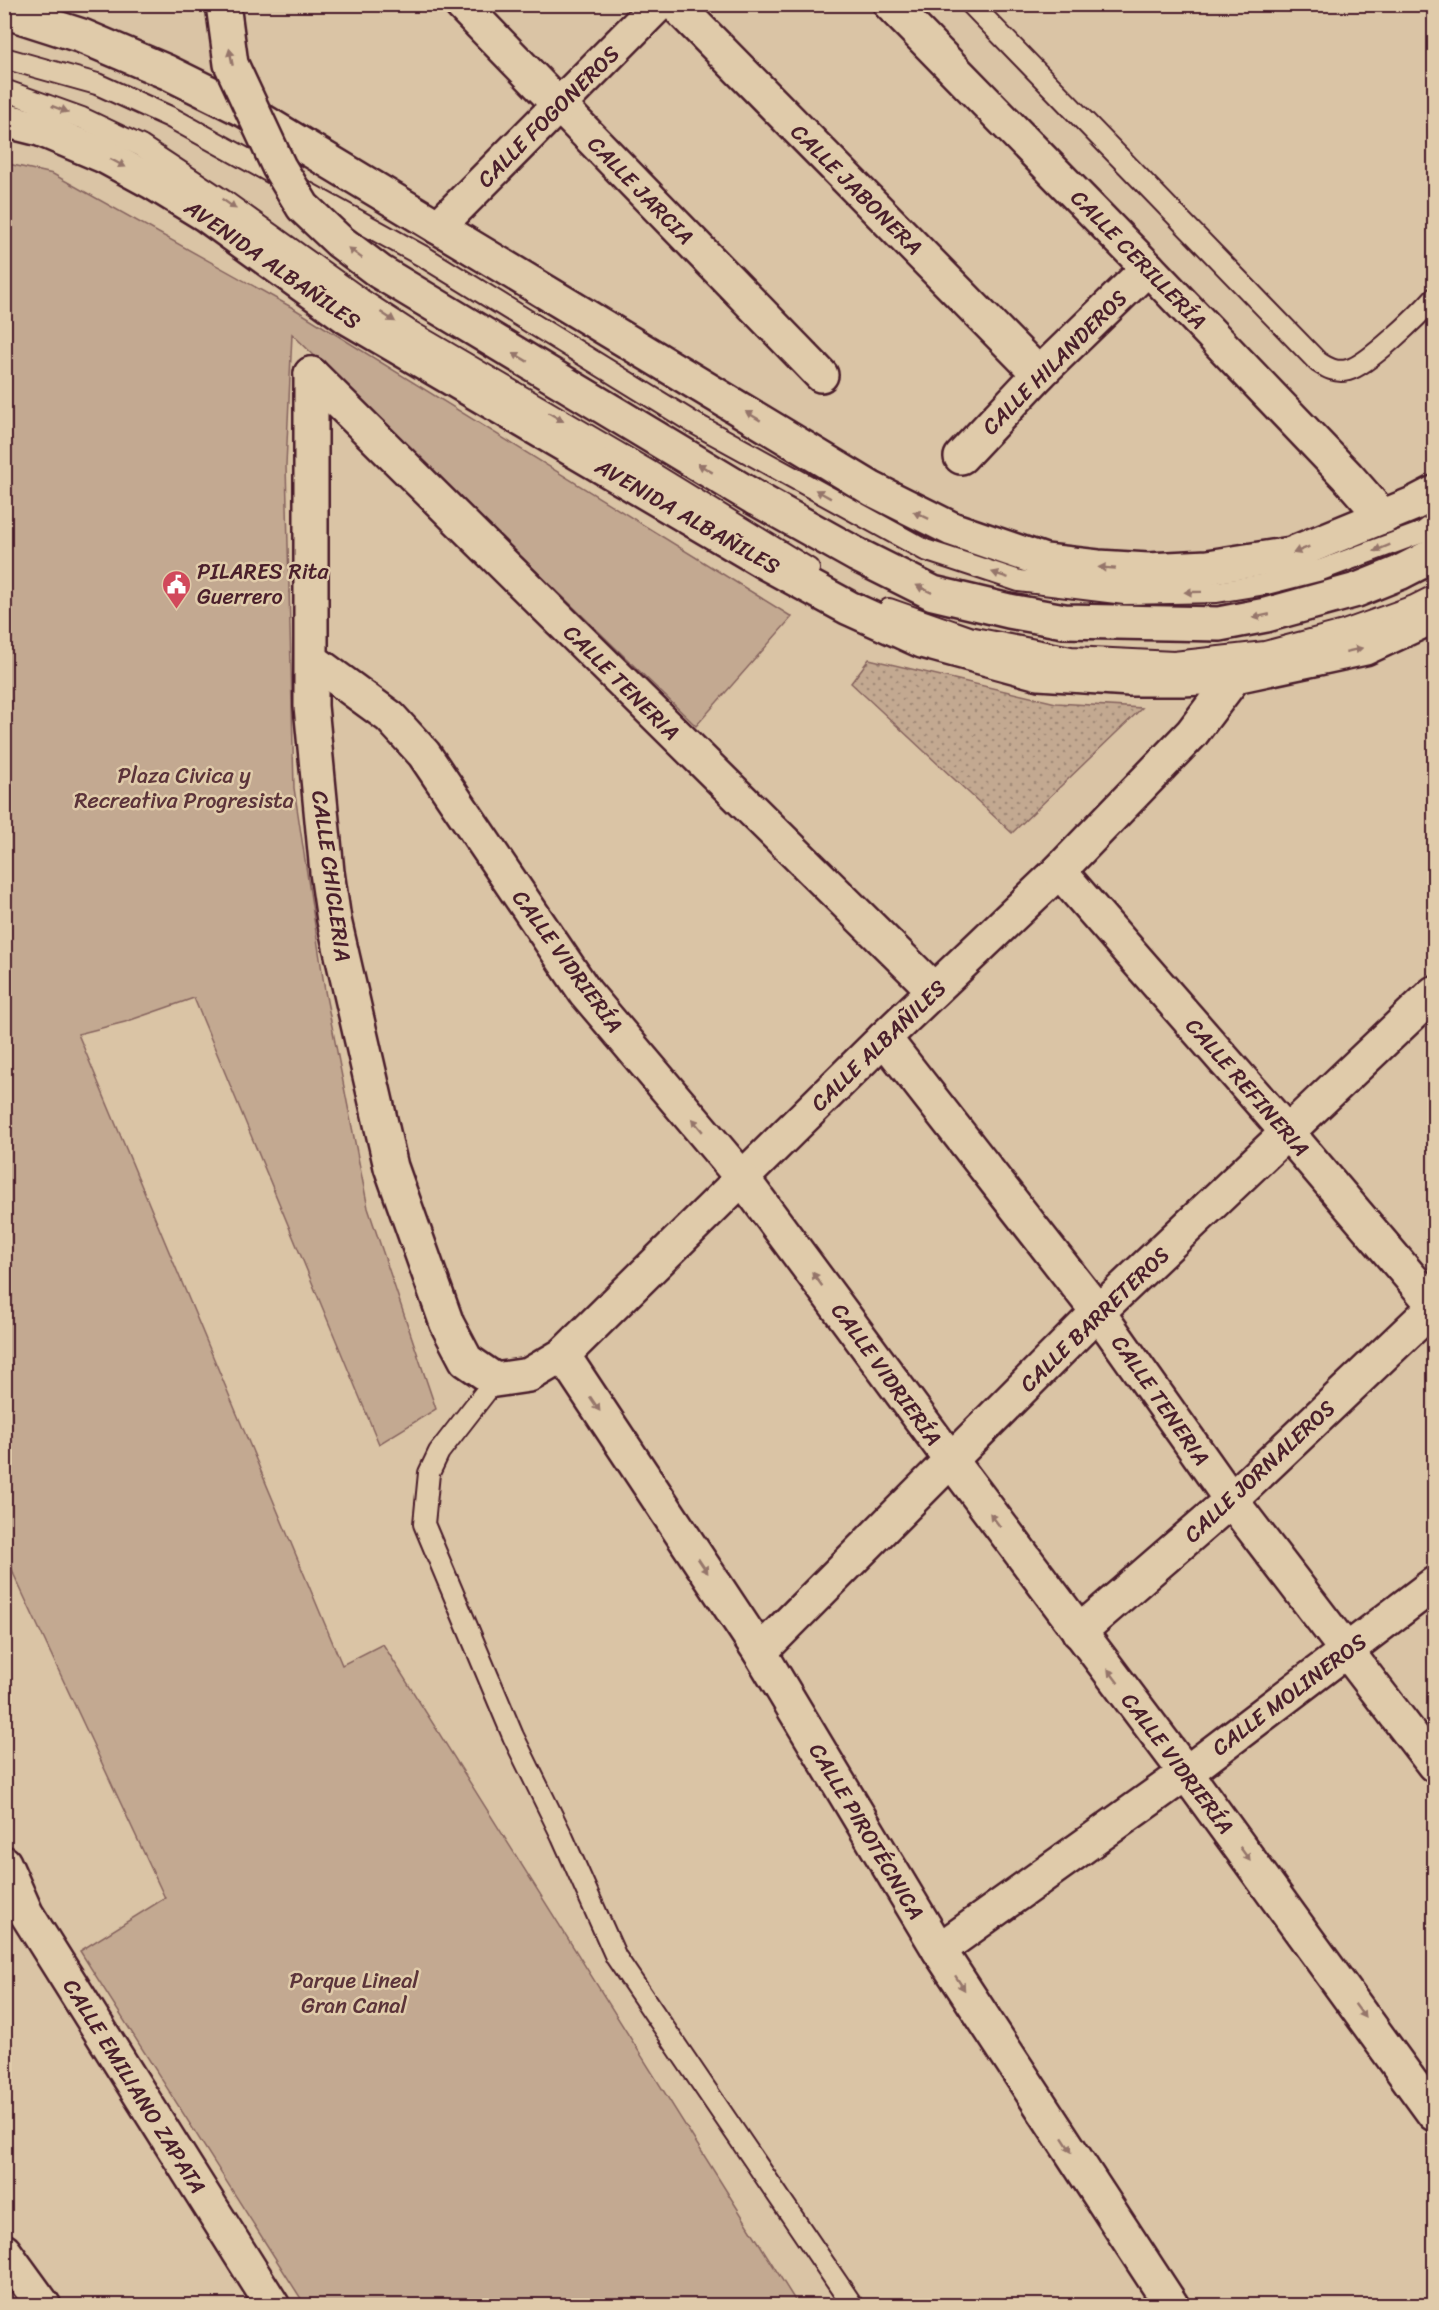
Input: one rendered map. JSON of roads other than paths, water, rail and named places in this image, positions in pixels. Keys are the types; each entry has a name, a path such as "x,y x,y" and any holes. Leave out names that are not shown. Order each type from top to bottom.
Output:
{"main road":[{"path":"223,4 231,64 258,123 303,207 339,241 400,285 755,498 856,555 933,593 1064,621 1219,624 1288,609 1357,590 1399,573 1434,555"},
{"name":"CALLE JARCIA","path":"462,4 821,375"},
{"name":"CALLE FOGONEROS","path":"438,227 658,4"},
{"name":"CALLE JABONERA","path":"675,4 1039,374"},
{"name":"CALLE CERILLERÍA","path":"890,4 1148,268 1383,516"},
{"path":"4,10 82,36 177,77 246,111 872,489 952,529 1036,558 1098,567 1148,570 1208,567 1291,554 1413,504 1434,492"},
{"name":"AVENIDA ALBAÑILES","path":"4,120 40,129 104,156 152,182 206,216 346,317 768,564 849,608 922,641 1039,672 1130,679 1235,676 1365,648 1434,616"},
{"name":"CALLE HILANDEROS","path":"961,457 1039,374 1148,268"},
{"name":"CALLE CHICLERIA","path":"310,374 311,706 332,910 391,1167 447,1324 466,1360 495,1380"},
{"name":"CALLE TENERIA","path":"310,374 934,990"},
{"name":"CALLE VIDRIERÍA","path":"312,660 390,717 424,754 585,992 743,1179 951,1461 1186,1773 1434,2114"},
{"name":"CALLE ALBAÑILES","path":"495,1380 528,1375 563,1355 884,1038 1059,871 1192,733 1235,676"},
{"name":"CALLE REFINERIA","path":"1059,871 1287,1132 1434,1306"},
{"name":"CALLE BARRETEROS","path":"760,1652 1098,1312 1434,993"},
{"name":"CALLE TENERIA","path":"884,1038 1098,1312 1231,1500 1434,1765"},
{"name":"CALLE JORNALEROS","path":"1079,1632 1231,1500 1434,1306"},
{"name":"CALLE PIROTÉCNICA","path":"563,1355 760,1652 939,1950 1173,2306"},
{"name":"CALLE MOLINEROS","path":"939,1950 1186,1773 1434,1584"},
{"name":"CALLE EMILIANO ZAPATA","path":"4,1863 15,1920 273,2306"},
{"path":"4,2252 44,2306"}],"lane":[{"path":"971,4 1318,362 1327,368 1338,371 1350,370 1360,364 1412,323 1434,298"},
{"path":"4,58 97,84 170,117 426,258 692,422 926,550 1019,581 1125,594 1218,592 1266,584 1321,570 1423,532 1434,524"},
{"path":"4,90 82,118 141,146 223,200 361,299 410,331 649,471 840,587 907,617 969,637 1071,657 1174,662 1265,652 1344,630 1414,606 1434,596"},
{"path":"495,1380 439,1452 429,1473 424,1524 513,1736 562,1836 616,1957 854,2306"}],"place":[{"name":"PILARES Rita Guerrero","path":"176,610"}],"park label":[{"name":"Plaza Civica y Recreativa Progresista","path":"184,788"},
{"name":"Parque Lineal Gran Canal","path":"354,1992"}]}
